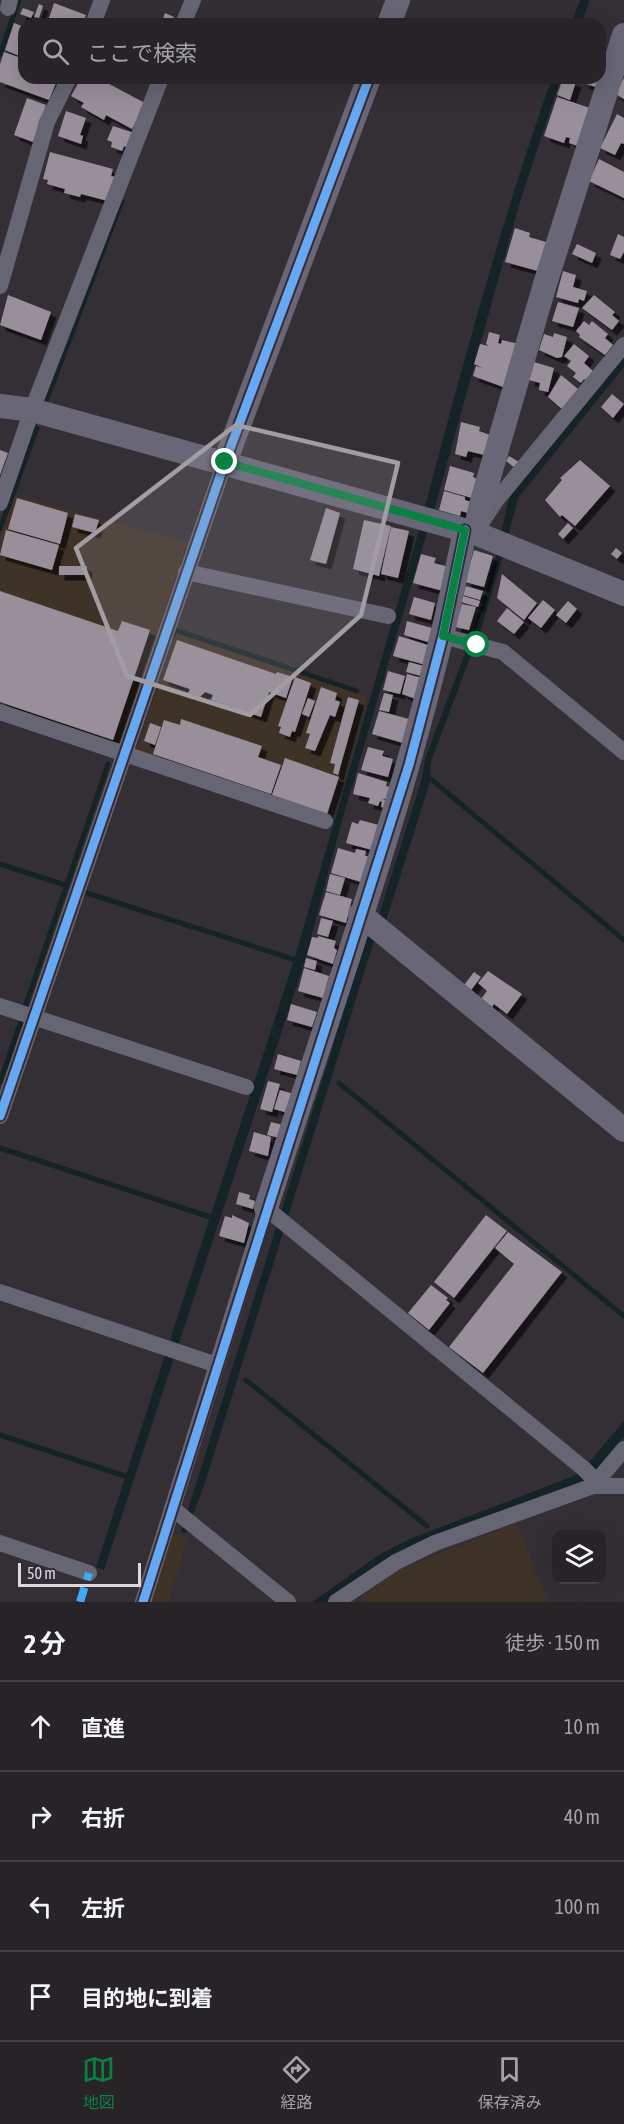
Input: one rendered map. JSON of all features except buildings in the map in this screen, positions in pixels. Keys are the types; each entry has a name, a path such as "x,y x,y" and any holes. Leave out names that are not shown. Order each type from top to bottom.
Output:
{"street":[{"path":"95,18 102,0"},
{"path":"186,18 193,0"},
{"path":"392,18 399,0"},
{"path":"143,1602 183,1517 217,1365 372,923 409,765 462,641 470,532 480,508 545,284 624,35"},
{"path":"0,286 47,122 66,84"},
{"path":"0,502 32,410 159,84"},
{"path":"0,1116 225,462 367,84"},
{"path":"470,532 624,345"},
{"path":"0,406 32,410 470,532 624,594"},
{"path":"186,572 388,616"},
{"path":"462,641 503,652 624,752"},
{"path":"0,712 325,821"},
{"path":"372,923 624,1131"},
{"path":"0,1006 246,1087"},
{"path":"270,1212 589,1477 624,1486"},
{"path":"0,1292 217,1365"},
{"path":"346,1599 396,1562 589,1477 624,1449"},
{"path":"183,1517 288,1602"},
{"path":"0,1543 89,1573"}],"highlighted area":[{"path":"236,425 398,463 361,615 250,715 127,676 76,548"}],"shaded area":[{"path":"580,0 590,0 583,18 573,18"},
{"path":"550,84 559,84 519,205 434,510 425,507 484,291"},
{"path":"624,355 624,367 518,498 508,536 501,533 509,498"},
{"path":"15,495 187,542 121,744 0,706 0,536"},
{"path":"419,530 427,532 343,817 304,964 104,1570 96,1567 294,960"},
{"path":"498,550 504,553 481,629 431,761 430,782 385,924 373,944 204,1486 186,1533 181,1532 366,940 378,918 422,778 425,759 473,632"},
{"path":"176,633 368,697 332,817 132,750 134,745 138,746"},
{"path":"624,1421 624,1437 587,1480 394,1555 326,1602 312,1602 382,1553 415,1537 579,1474"},
{"path":"516,1523 548,1602 363,1602 360,1599 392,1573"},
{"path":"172,1533 188,1539 168,1602 150,1602"}],"waterway":[{"path":"0,54 19,0"},
{"path":"45,404 122,201"},
{"path":"0,529 37,428"},
{"path":"173,635 175,630 357,691"},
{"path":"25,1007 108,764"},
{"path":"426,775 624,940"},
{"path":"0,864 65,885"},
{"path":"84,892 299,961"},
{"path":"0,1082 22,1018"},
{"path":"339,1083 624,1316"},
{"path":"0,1148 210,1217"},
{"path":"246,1380 427,1526"},
{"path":"0,1435 131,1478"}],"marked path":[{"path":"80,1602 89,1573"}],"cycle path":[{"path":"0,1116 225,462 367,84"},
{"path":"143,1602 409,765 443,636 465,530"}],"route":[{"path":"225,462 465,530 443,636 477,645"}]}
